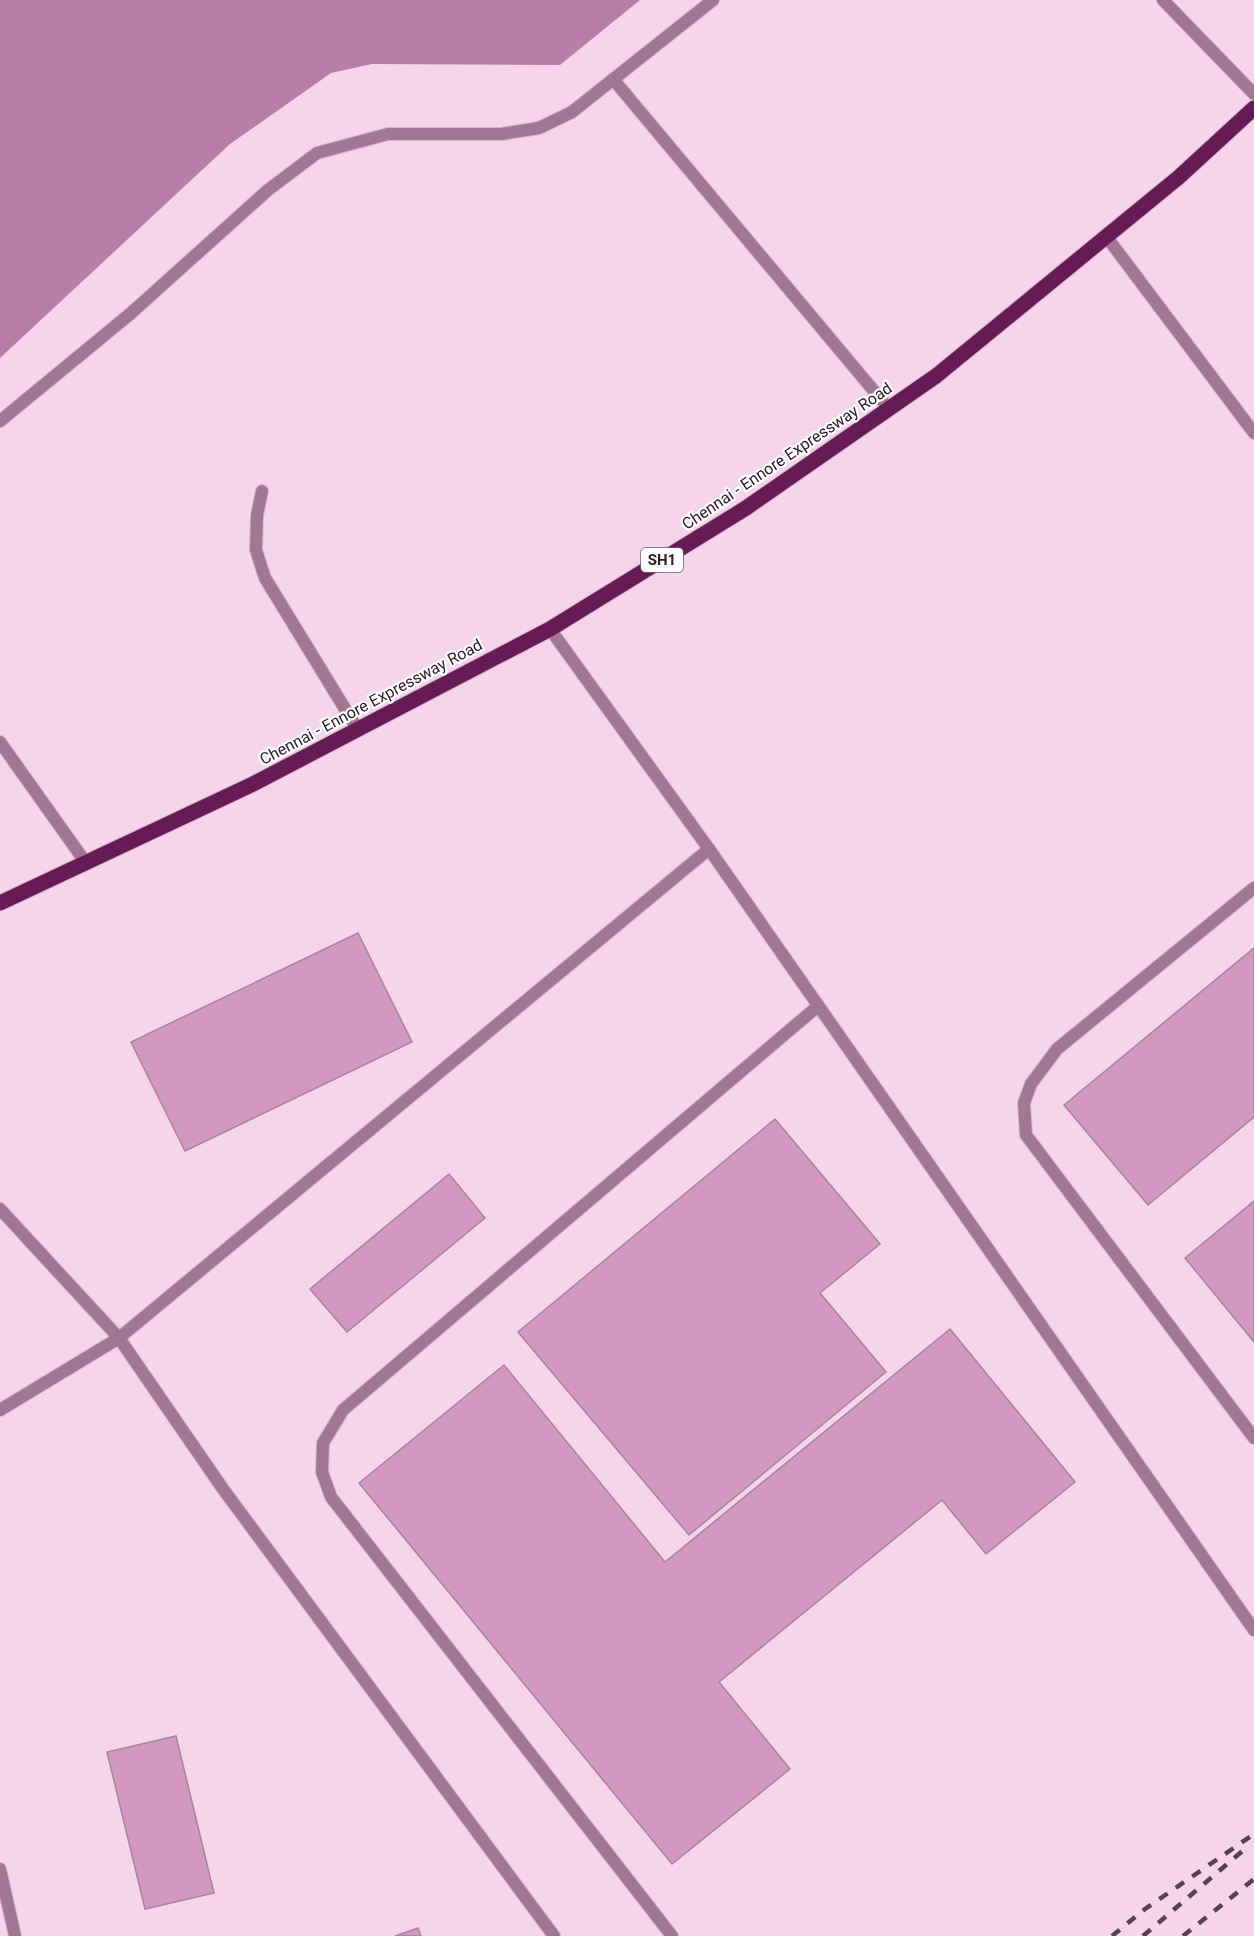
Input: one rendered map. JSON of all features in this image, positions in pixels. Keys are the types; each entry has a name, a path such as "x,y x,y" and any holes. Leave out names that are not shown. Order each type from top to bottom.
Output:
{"main road":[{"name":"Chennai - Ennore Expressway Road","path":"0,903 253,784 550,629 746,508 936,376 1179,177 1254,108"}],"street":[{"path":"0,421 130,314 268,190 317,153 388,134 501,134 540,128 572,112 713,0"},
{"path":"1163,0 1254,94"},
{"path":"613,80 889,409"},
{"path":"1107,236 1254,432"},
{"path":"262,491 257,515 256,550 265,578 358,730"},
{"path":"550,629 709,849 1254,1630"},
{"path":"0,742 86,863"},
{"path":"0,1410 119,1338 709,849"},
{"path":"1254,888 1057,1049 1031,1084 1024,1103 1026,1135 1254,1438"},
{"path":"672,1936 331,1497 322,1472 323,1443 343,1410 818,1006"},
{"path":"0,1209 119,1338 223,1489 554,1936"},
{"path":"0,1869 15,1936"}],"shaded area":[{"path":"0,0 640,0 560,65 372,64 331,73 230,144 0,358"}],"building":[{"path":"358,933 412,1042 185,1151 131,1042"},
{"path":"1254,948 1254,1117 1148,1205 1064,1105"},
{"path":"775,1119 880,1244 820,1293 886,1372 689,1535 518,1332"},
{"path":"449,1174 485,1218 347,1332 310,1289"},
{"path":"1254,1201 1254,1342 1185,1258"},
{"path":"950,1329 1075,1482 986,1554 942,1500 719,1682 790,1769 672,1864 359,1483 504,1365 665,1562"},
{"path":"176,1736 214,1893 145,1909 107,1752"},
{"path":"418,1928 421,1936 395,1936"}],"railway":[{"path":"1112,1936 1145,1909 1254,1834"},
{"path":"1143,1936 1246,1848"},
{"path":"1183,1936 1254,1879"}]}
